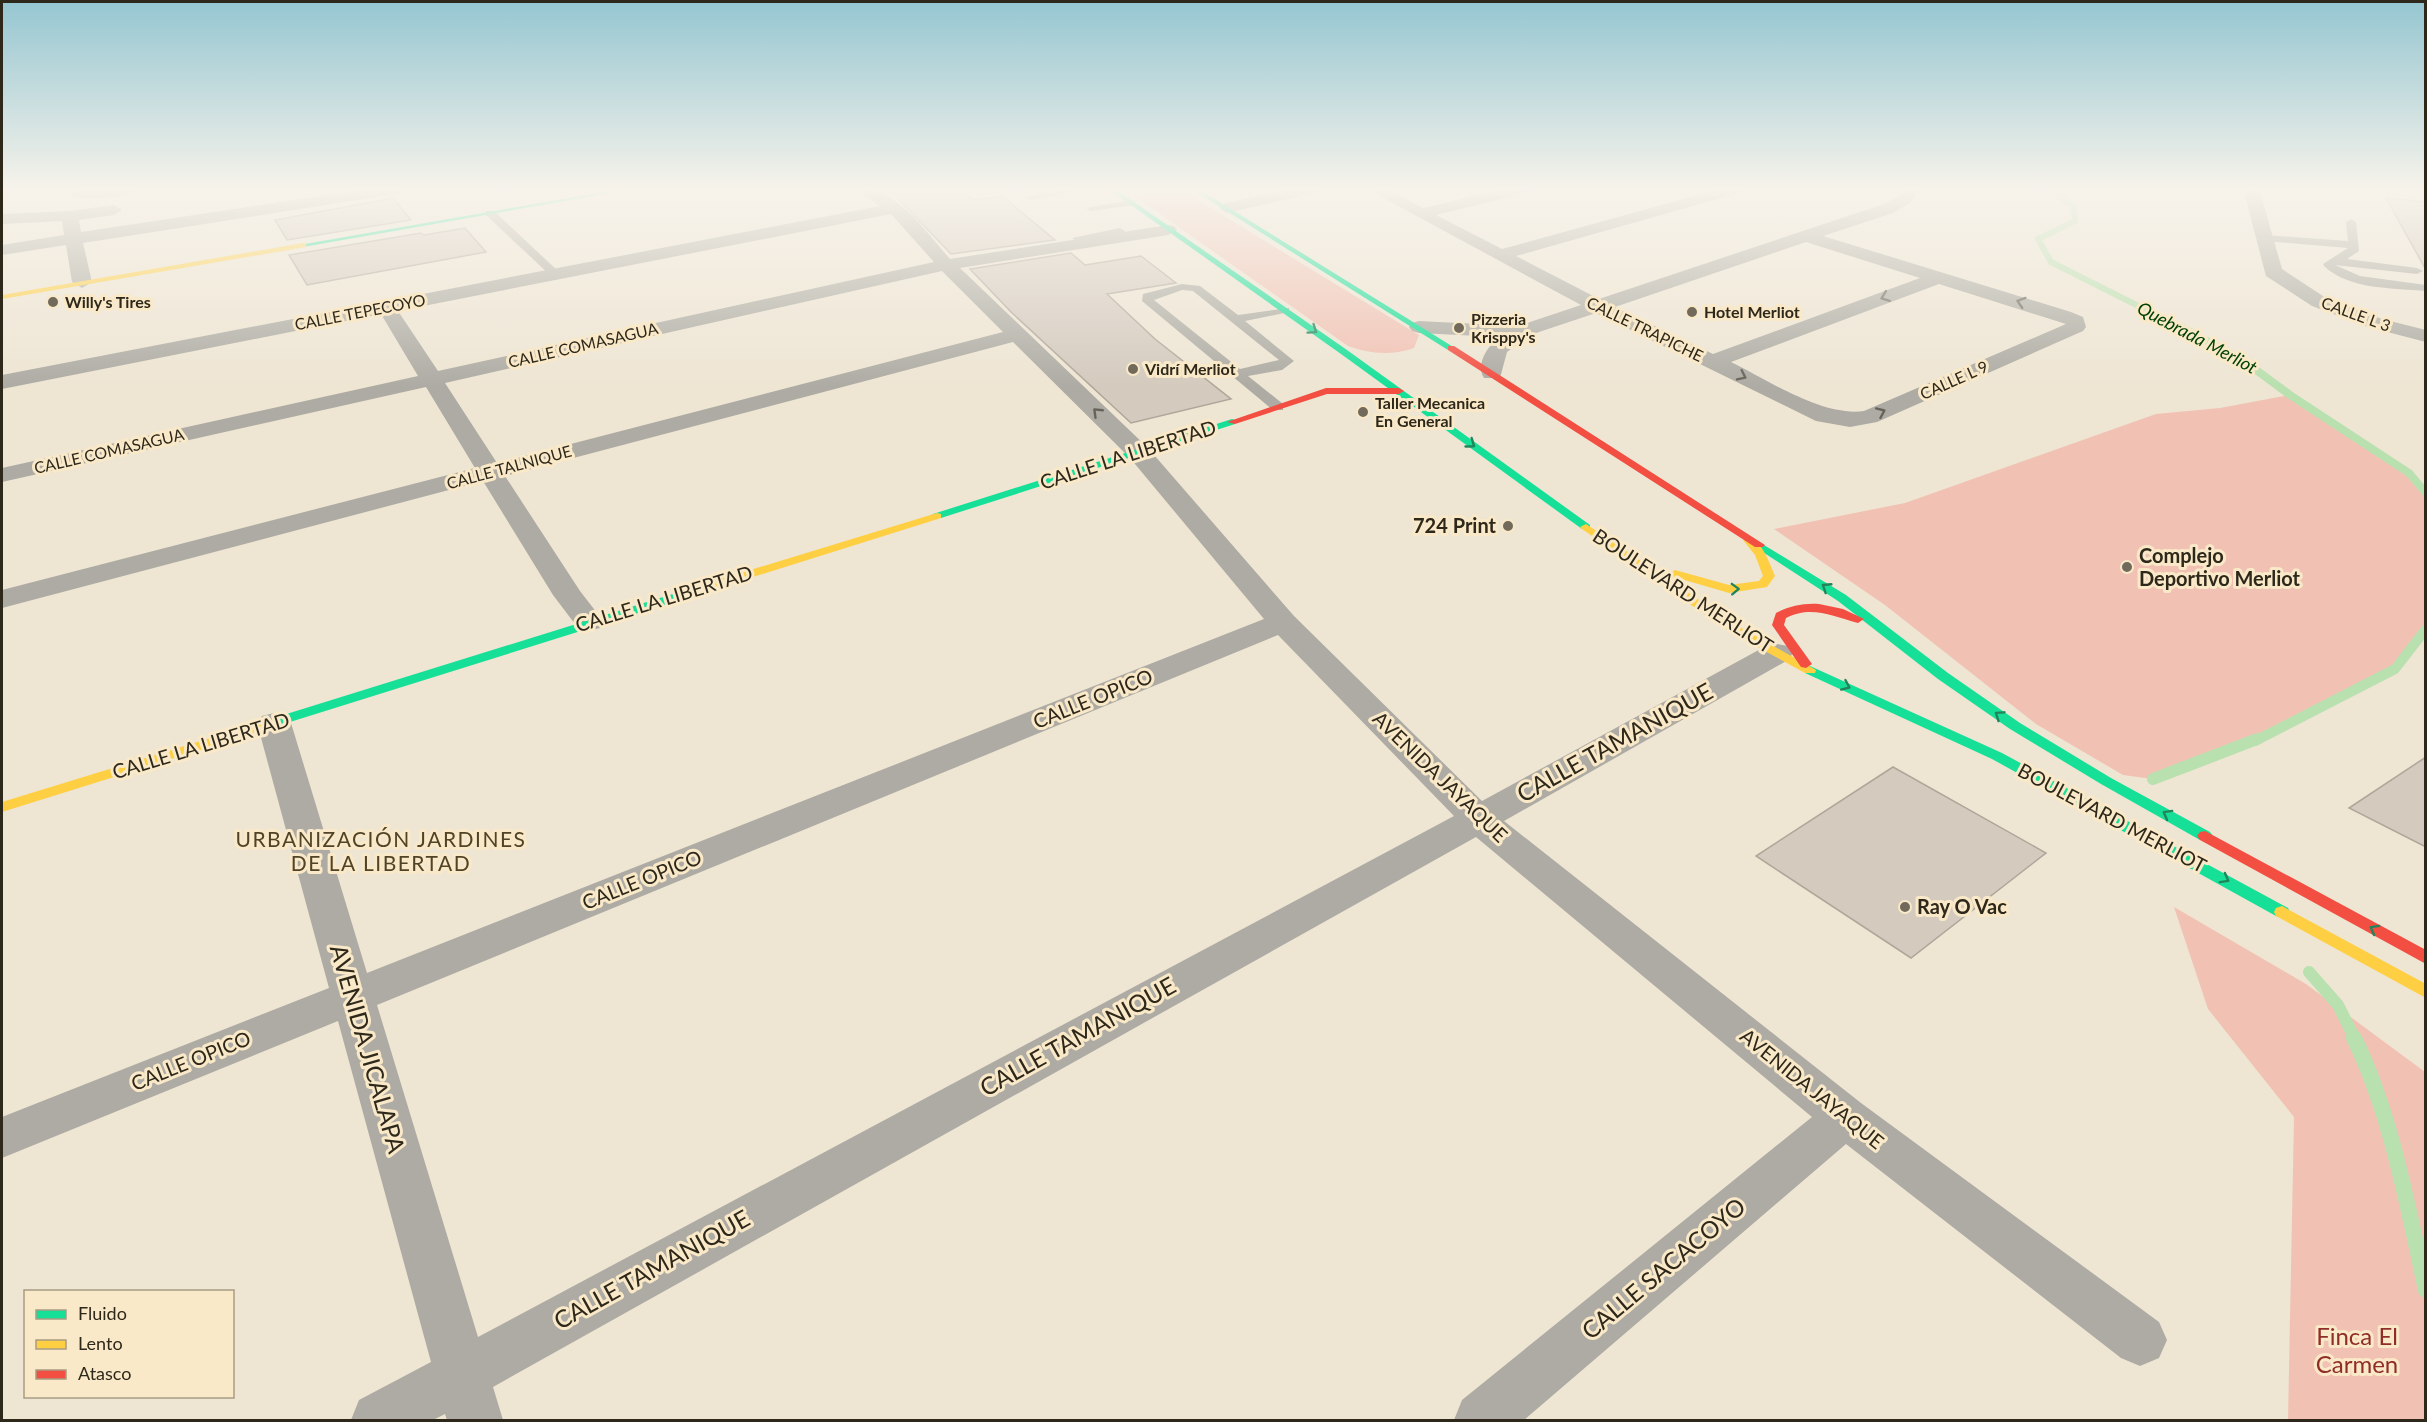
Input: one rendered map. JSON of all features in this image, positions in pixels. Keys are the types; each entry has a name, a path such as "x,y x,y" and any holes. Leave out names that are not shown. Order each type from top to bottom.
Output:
{"main road":[{"path":"2,297 245,254"},
{"name":"BOULEVARD MERLIOT","path":"1204,254 1734,629 1794,661 2045,781 2426,994"},
{"name":"BOULEVARD MERLIOT","path":"1302,254 1492,373 1842,598 1942,676 2015,726 2106,781 2426,958"},
{"name":"CALLE LA LIBERTAD","path":"1326,391 1344,371 1344,352"},
{"name":"CALLE LA LIBERTAD","path":"2,807 589,622 1139,453 1326,391 1365,389 1399,391"},
{"path":"1639,563 1715,588 1751,588 1763,584 1769,576 1760,554 1744,534"},
{"path":"1794,661 1778,625 1780,616 1786,610 1797,607 1823,608 1884,630"}],"street":[{"path":"77,254 82,282"},
{"name":"CALLE TEPECOYO","path":"2,382 656,254"},
{"name":"AVENIDA JAYAQUE","path":"936,254 1016,335 1139,453 1283,622 1478,819 1845,1118 2140,1340"},
{"name":"CALLE COMASAGUA","path":"2,475 946,265 1012,254"},
{"path":"1492,373 1492,357 1499,347 1520,332 1750,254"},
{"path":"1865,254 1940,277"},
{"name":"CALLE L 3","path":"2268,254 2273,272 2319,302 2375,323 2426,336"},
{"name":"CALLE TRAPICHE","path":"1499,255 1597,306 1824,416"},
{"path":"1712,362 1940,277"},
{"name":"CALLE L 9","path":"1824,416 1850,420 1869,417 2076,327 2076,321 1940,277"},
{"path":"386,307 568,595 589,622"},
{"path":"1419,327 1520,332"},
{"name":"CALLE TALNIQUE","path":"2,599 1016,335"},
{"name":"CALLE OPICO","path":"2,1138 1283,622"},
{"name":"CALLE TAMANIQUE","path":"379,1420 469,1397 1478,819 1794,661"},
{"name":"AVENIDA JICALAPA","path":"274,723 351,997 469,1397"},
{"name":"CALLE SACACOYO","path":"1482,1420 1845,1118"}],"lane":[{"path":"534,254 555,274"},
{"path":"2346,254 2328,264 2331,269 2350,277 2426,288"},
{"path":"2333,260 2417,271"},
{"path":"1240,374 1277,367 1288,361 1196,288 1182,287 1147,296 1148,301 1278,407"},
{"path":"1236,319 1285,310"}],"green space":[{"path":"1218,254 1287,254 1419,335 1414,348 1398,352 1364,351 1348,346"},
{"name":"Complejo Deportivo Merliot","path":"2290,395 2409,473 2425,493 2425,629 2395,669 2250,743 2153,779 2123,775 2036,724 1885,605 1774,529 1905,503 2156,414 2220,408"},
{"name":"Finca El Carmen","path":"2174,907 2306,984 2425,1072 2425,1420 2288,1420 2294,1117 2208,1009"}],"building":[{"path":"293,254 473,254 307,285 289,255"},
{"name":"Vidrí Merliot","path":"1062,254 1073,254 1085,265 1141,256 1176,283 1107,294 1155,339 1231,399 1131,423 1011,312 970,269"},
{"path":"2417,254 2426,254 2426,270"},
{"path":"2426,757 2426,847 2349,808"},
{"name":"Ray O Vac","path":"1893,767 2046,853 1911,958 1756,856"}],"waterway":[{"name":"Quebrada Merliot","path":"2047,254 2051,262 2184,329"},
{"name":"Quebrada Merliot","path":"2181,327 2244,361 2290,395 2409,473 2426,493"},
{"name":"Quebrada Merliot","path":"2255,741 2395,669 2426,629"},
{"name":"Quebrada Merliot","path":"2153,779 2257,739"},
{"path":"2309,972 2338,1005 2355,1039"},
{"path":"2354,1038 2367,1067 2388,1129 2426,1290"}],"traffic: fast":[{"path":"1205,254 1586,527"},
{"path":"1300,254 1451,348"},
{"path":"937,516 1232,422"},
{"path":"1759,545 1842,598 1943,676 2015,726 2106,781 2205,836"},
{"path":"269,724 679,596"},
{"path":"1810,670 1997,756 2282,912"}],"traffic: slow":[{"path":"2,297 249,254"},
{"path":"679,596 937,516"},
{"path":"1586,527 1734,629 1810,670"},
{"path":"1675,574 1729,589 1763,584 1769,576 1760,554 1749,540"},
{"path":"2,807 269,724"},
{"path":"2282,912 2426,992"}],"traffic: jam":[{"path":"1451,348 1759,545"},
{"path":"1232,422 1326,391 1399,391"},
{"path":"1806,664 1778,625 1780,616 1789,611 1809,607 1828,609 1858,619"},
{"path":"2205,836 2426,958"}],"place":[{"name":"Willy's Tires","path":"53,302"},
{"name":"Hotel Merliot","path":"1692,312"},
{"name":"Pizzeria Krisppy's","path":"1459,328"},
{"name":"Vidrí Merliot","path":"1133,369"},
{"name":"Taller Mecanica En General","path":"1363,412"},
{"name":"724 Print","path":"1508,526"},
{"name":"Complejo Deportivo Merliot","path":"2127,567"},
{"name":"Ray O Vac","path":"1905,907"}],"district":[{"name":"URBANIZACIÓN JARDINES DE LA LIBERTAD","path":"381,852"}]}
